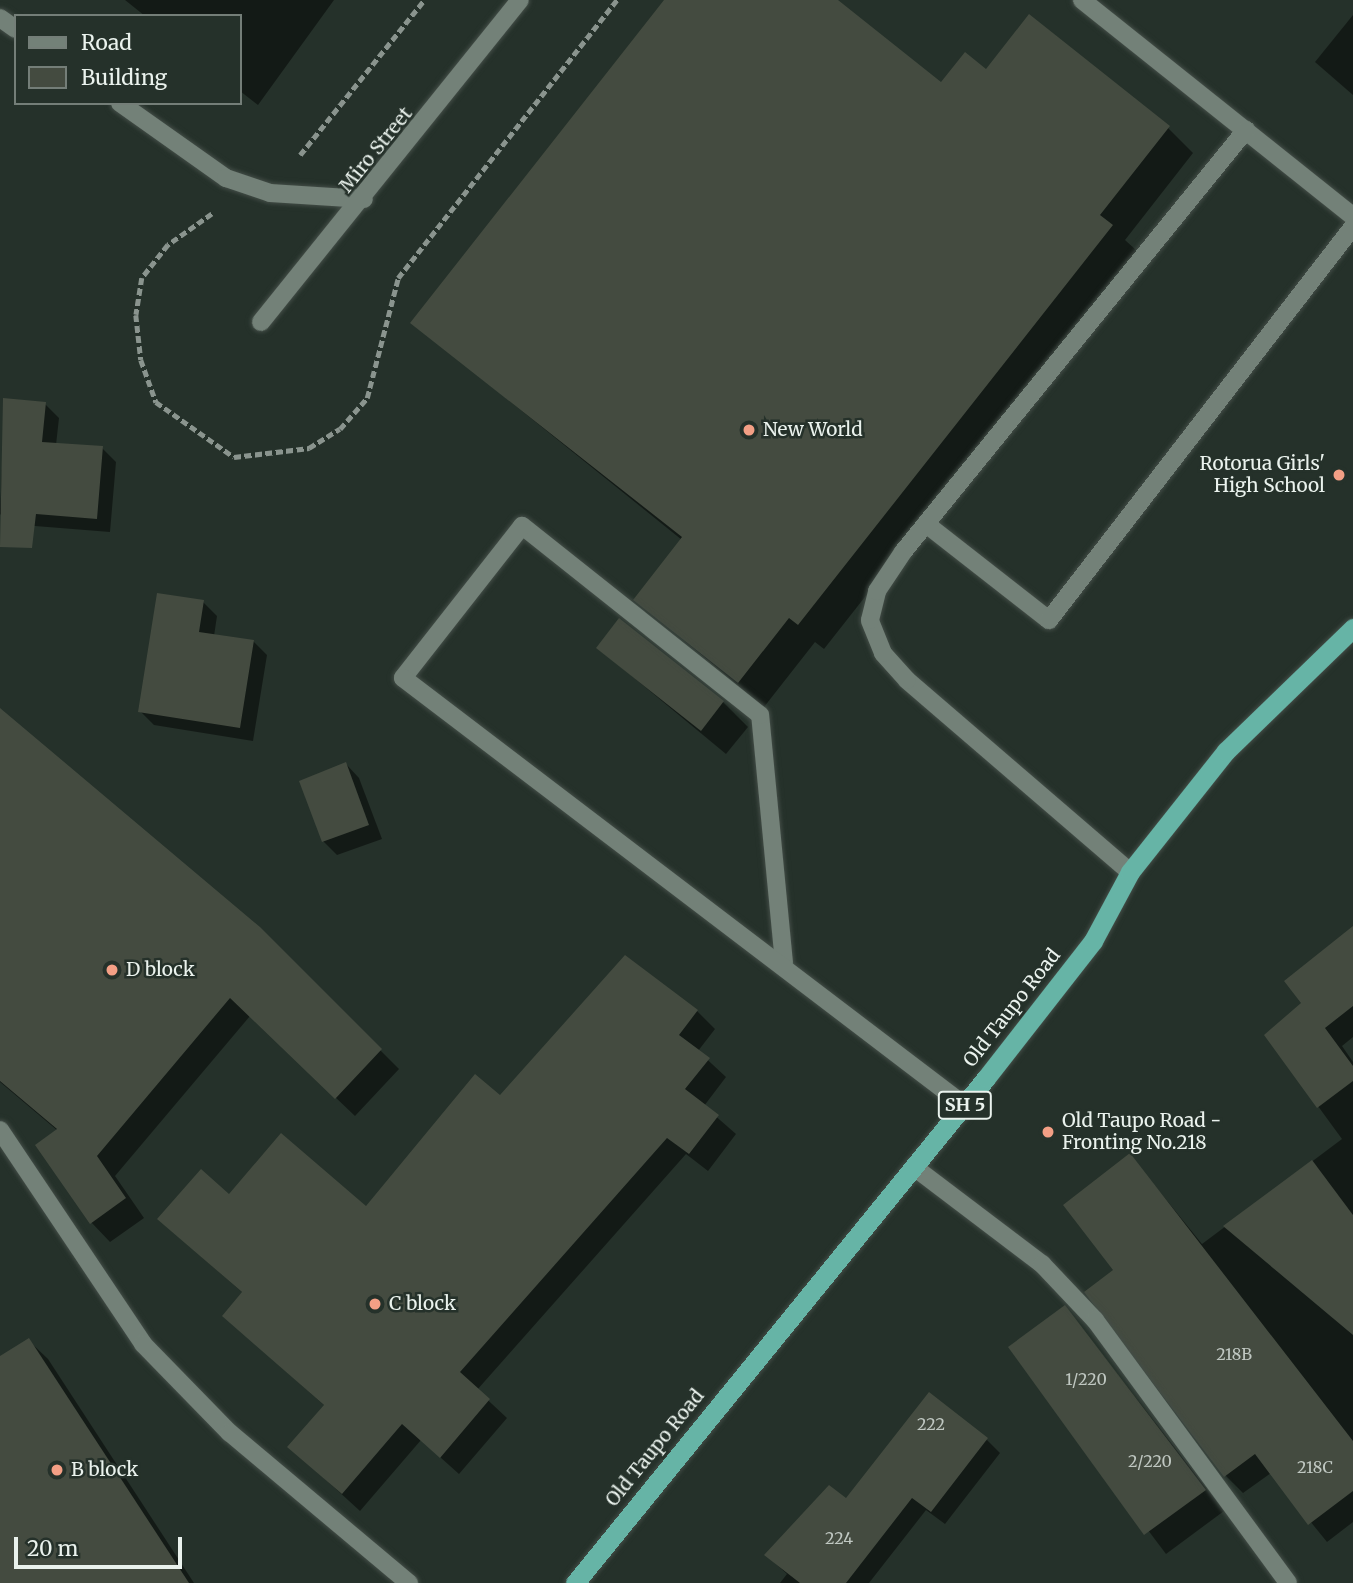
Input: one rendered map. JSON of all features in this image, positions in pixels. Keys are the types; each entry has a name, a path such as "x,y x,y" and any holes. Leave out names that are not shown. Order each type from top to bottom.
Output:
{"highway":[{"name":"Old Taupo Road","path":"575,1583 914,1167 1093,941 1130,872 1226,751 1353,628"}],"street":[{"name":"Miro Street","path":"261,323 520,0"},
{"path":"1083,0 1353,216"},
{"path":"123,105 226,178 270,193 363,199"},
{"path":"1130,872 1037,797 883,653 870,620 877,591 926,524 1246,130"},
{"path":"926,524 1049,620 1353,226"},
{"path":"784,963 760,715 522,526 403,678 784,963 964,1105"},
{"path":"0,1130 143,1344 230,1433 409,1583"},
{"path":"914,1167 1042,1264 1095,1320 1288,1583"}],"path":[{"path":"270,193 424,0"}],"building":[{"name":"New World","path":"664,0 838,0 941,82 965,52 986,69 1029,14 1170,126 1100,215 1113,225 798,625 789,618 738,683 633,600 682,537 410,323"},
{"path":"3,398 46,402 42,442 103,446 97,519 36,514 32,548 0,547"},
{"path":"157,593 204,600 199,632 254,640 240,728 138,712"},
{"path":"619,618 724,701 701,731 596,648"},
{"name":"D block","path":"0,708 260,927 382,1049 335,1099 230,998 97,1156 126,1198 90,1224 35,1145 57,1129 0,1081"},
{"path":"346,762 369,825 322,842 299,781"},
{"path":"1353,926 1353,1006 1325,1028 1353,1066 1353,1081 1317,1108 1264,1035 1301,1003 1284,981"},
{"path":"625,955 698,1010 679,1035 710,1058 685,1089 719,1115 689,1154 667,1138 460,1372 490,1399 440,1458 402,1424 342,1494 287,1447 324,1405 222,1316 242,1292 157,1219 201,1169 229,1194 281,1133 366,1206 475,1074 500,1095"},
{"path":"1130,1153 1353,1441 1353,1491 1308,1525 1255,1454 1224,1477 1084,1292 1113,1270 1063,1205"},
{"path":"1312,1160 1353,1215 1353,1335 1223,1226"},
{"path":"1065,1305 1206,1490 1144,1535 1008,1347"},
{"name":"B block","path":"29,1338 189,1583 0,1583 0,1356"},
{"path":"929,1392 988,1438 931,1512 912,1498 846,1583 800,1583 764,1555 829,1485 846,1498"}],"place":[{"name":"New World","path":"749,430"},
{"name":"Rotorua Girls' High School","path":"1339,475"},
{"name":"D block","path":"112,970"},
{"name":"Old Taupo Road - Fronting No.218","path":"1048,1132"},
{"name":"C block","path":"375,1304"},
{"name":"B block","path":"57,1470"}]}
